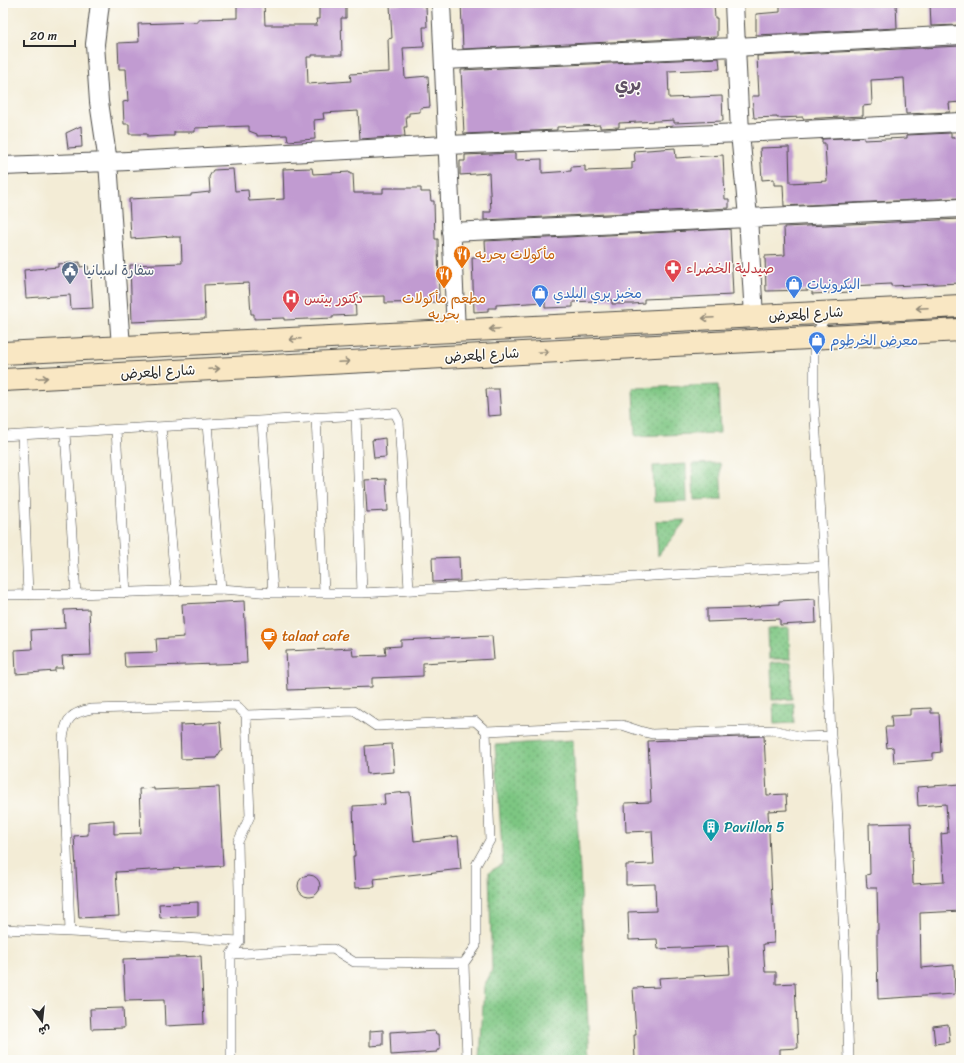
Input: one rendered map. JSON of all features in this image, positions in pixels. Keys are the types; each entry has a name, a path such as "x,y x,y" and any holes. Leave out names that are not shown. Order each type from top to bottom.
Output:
{"main road":[{"name":"شارع المعرض","path":"3,353 961,306"},
{"path":"740,342 747,316"},
{"name":"شارع المعرض","path":"3,380 961,330"},
{"path":"397,334 398,360"}],"street":[{"path":"100,3 95,44 99,102 108,162 121,348"},
{"path":"441,3 456,331"},
{"path":"734,3 740,133 748,217 747,316"},
{"path":"444,60 961,35"},
{"path":"3,166 961,122"},
{"path":"452,232 961,208"}],"lane":[{"path":"827,313 814,338 814,402 824,566 831,736 836,784 845,942 850,1060"},
{"path":"3,436 395,413 399,421 409,589"},
{"path":"356,415 362,592"},
{"path":"316,417 324,592"},
{"path":"262,421 274,593"},
{"path":"207,424 222,589"},
{"path":"161,427 176,591"},
{"path":"116,430 126,593"},
{"path":"65,433 76,594"},
{"path":"22,435 28,595"},
{"path":"3,595 126,593 222,589 274,593 362,592 824,566"},
{"path":"70,932 63,738 65,725 72,716 81,711 91,709 236,705 246,715 250,816 238,842 240,941 231,954 231,1060"},
{"path":"246,715 354,711 376,726 476,721 486,731 490,840 476,865 476,946 464,963 467,1060"},
{"path":"486,731 622,725 652,734 773,730 803,736 831,736"},
{"path":"3,929 240,941"},
{"path":"231,954 333,949 354,962 464,963"}],"green space":[{"path":"718,385 720,433 635,436 633,388"},
{"path":"720,463 722,499 694,500 692,464"},
{"path":"686,464 687,501 654,502 653,466"},
{"path":"686,520 658,556 656,521"},
{"path":"789,628 790,659 769,659 768,629"},
{"path":"791,662 792,699 772,700 771,663"},
{"path":"793,703 794,723 774,724 773,704"},
{"path":"573,740 590,1060 480,1060 484,986 492,971 489,872 503,864 495,745"}],"building":[{"path":"237,3 264,3 265,25 317,25 316,19 319,19 319,3 346,3 346,18 341,18 342,55 312,55 312,57 307,57 308,84 351,81 350,74 389,72 388,39 392,38 390,5 422,3 423,6 426,6 427,27 423,27 424,47 403,48 405,78 428,76 430,107 420,108 420,112 409,113 409,116 406,116 407,127 404,127 405,136 360,139 358,111 323,113 324,119 314,120 315,139 288,141 287,135 257,136 257,134 249,131 249,126 195,128 195,132 174,132 174,136 147,137 147,134 129,134 129,124 124,124 123,102 128,101 126,69 119,69 118,43 139,42 138,24 198,22 198,19 237,18"},
{"path":"461,3 714,3 715,18 717,18 717,37 463,49"},
{"path":"780,3 896,3 897,28 756,35 756,14 780,12"},
{"path":"930,3 960,3 961,25 931,26"},
{"path":"961,46 961,102 949,103 950,112 906,114 904,78 871,80 872,105 863,106 863,116 803,119 803,117 754,118 752,96 759,96 757,56"},
{"path":"719,58 720,69 668,71 669,98 722,96 723,121 674,123 674,120 619,123 619,127 600,128 600,125 557,127 557,130 464,134 461,70"},
{"path":"81,126 82,147 68,148 66,133"},
{"path":"951,133 951,138 961,137 961,198 784,206 783,185 774,185 774,179 762,180 760,148 789,147 790,183 827,181 825,143 822,143 822,139 864,137 864,140 907,138 907,135"},
{"path":"675,148 676,158 723,155 725,199 729,199 729,208 484,220 484,212 491,212 489,173 460,175 460,161 465,161 465,155 515,153 515,160 542,159 542,173 571,171 571,167 585,166 585,171 632,169 632,162 635,161 634,151"},
{"path":"312,168 313,174 350,172 350,174 353,174 354,193 383,193 383,188 421,188 421,192 430,192 431,201 434,201 435,239 438,239 439,302 385,303 385,296 355,297 356,315 333,316 333,318 284,320 284,318 254,319 254,314 251,314 249,283 204,285 205,319 132,322 130,265 182,263 181,237 173,236 131,239 129,199 191,196 191,194 210,192 209,177 213,170 233,169 235,191 248,190 249,201 284,199 283,169"},
{"path":"961,219 961,283 851,286 851,292 812,294 812,290 766,291 765,256 785,255 784,227"},
{"path":"730,229 733,295 644,299 644,303 633,304 612,304 612,300 573,302 573,307 545,308 545,302 496,305 496,308 488,308 488,311 474,312 472,257 486,257 485,241"},
{"path":"80,262 80,267 88,266 89,277 91,277 93,308 71,309 70,295 26,298 24,270 58,267 58,264"},
{"path":"486,389 499,389 501,415 488,416"},
{"path":"385,438 386,457 374,458 372,440"},
{"path":"386,479 388,511 367,512 365,480"},
{"path":"459,557 460,581 433,582 432,558"},
{"path":"815,599 816,623 780,625 780,619 707,622 707,609 745,608 779,604 779,601"},
{"path":"244,601 247,663 125,667 124,653 157,652 156,639 184,637 182,604"},
{"path":"89,609 91,655 62,656 63,668 55,668 55,671 16,674 15,650 32,649 31,630 65,628 64,610"},
{"path":"492,636 494,659 423,663 423,676 372,678 372,687 288,690 286,651 352,648 353,656 386,655 385,647 401,646 401,640"},
{"path":"931,708 931,713 939,713 941,752 933,753 933,760 894,763 893,747 887,748 885,727 892,727 891,716 910,715 910,709"},
{"path":"220,722 222,749 216,758 181,759 180,725"},
{"name":"Pavillon 5","path":"764,736 767,795 786,794 787,810 768,811 774,943 763,944 765,972 776,972 776,984 795,983 798,1048 780,1049 780,1060 635,1060 634,1035 636,1035 633,988 660,987 659,978 730,974 728,946 658,949 657,939 629,940 628,912 656,911 655,884 626,885 626,865 654,864 652,831 626,832 625,803 651,802 648,741"},
{"path":"392,744 394,772 367,774 365,746"},
{"path":"961,784 961,911 920,913 921,968 954,965 955,994 878,999 877,888 867,888 866,875 870,874 869,824 911,823 913,884 944,882 941,834 948,833 946,804 918,806 917,787"},
{"path":"219,787 223,866 116,872 119,916 79,918 74,836 88,835 88,822 114,820 114,834 141,833 139,789 154,788 154,790"},
{"path":"410,792 414,841 458,836 461,869 374,879 375,887 355,888 353,856 355,856 353,806 385,804 384,794"},
{"path":"309,875 317,878 320,886 317,894 309,897 301,894 298,886 301,878"},
{"path":"198,902 198,916 160,918 159,904"},
{"path":"201,956 204,1024 165,1026 164,1000 125,1001 123,959"},
{"path":"123,1008 124,1028 91,1029 90,1009"},
{"path":"948,1024 950,1042 935,1044 933,1026"},
{"path":"383,1030 383,1045 370,1046 370,1031"},
{"path":"407,1031 407,1033 435,1031 436,1034 439,1034 440,1050 437,1050 437,1052 391,1055 390,1032"}],"place":[{"name":"مأكولات بحريه","path":"462,269"},
{"name":"صيدلية الخضراء","path":"673,283"},
{"name":"سفارة اسبانيا","path":"70,285"},
{"name":"مطعم مأكولات بحريه","path":"444,289"},
{"name":"اليكرونيات","path":"794,299"},
{"name":"مخبز بري البلدي","path":"540,308"},
{"name":"دكتور بيتس","path":"291,313"},
{"name":"معرض الخرطوم","path":"817,355"},
{"name":"talaat cafe","path":"269,651"},
{"name":"Pavillon 5","path":"711,842"}],"district":[{"name":"بري","path":"628,84"}]}
